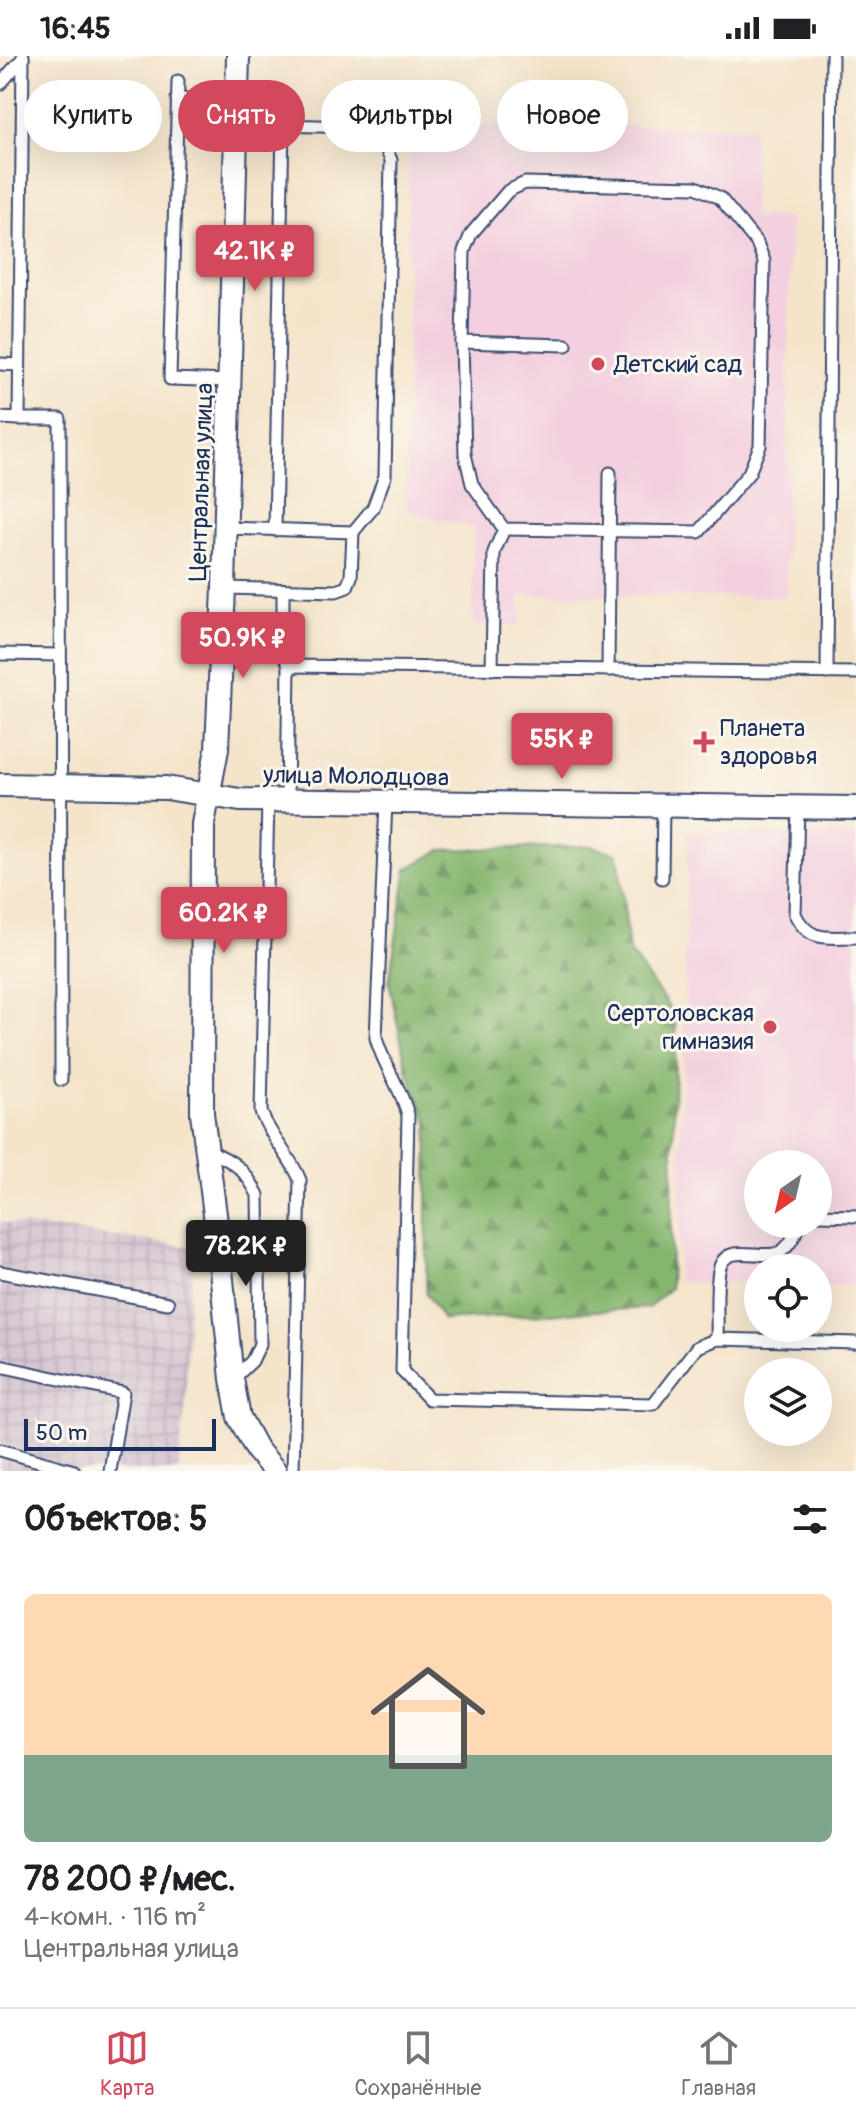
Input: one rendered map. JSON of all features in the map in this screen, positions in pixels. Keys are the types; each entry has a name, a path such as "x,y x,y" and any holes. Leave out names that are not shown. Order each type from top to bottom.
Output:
{"street":[{"name":"Центральная улица","path":"237,80 238,56"},
{"name":"Центральная улица","path":"236,152 217,749 203,824 202,1113 239,1417 257,1450 275,1471"},
{"name":"улица Молодцова","path":"0,785 166,788 240,800 856,808"}],"lane":[{"path":"827,673 832,56"},
{"path":"0,84 23,57"},
{"path":"19,419 23,57"},
{"path":"178,81 170,379 230,381"},
{"path":"224,588 336,591 347,587 351,577 353,532 373,508 385,476 391,160 381,137 359,127 305,126"},
{"path":"275,530 282,152"},
{"path":"525,183 696,187 720,198 757,243 764,261 760,446 749,473 699,532 504,529 472,484 465,454 462,342 464,251 471,234 508,191 525,183"},
{"path":"462,342 566,345"},
{"path":"0,364 19,365"},
{"path":"0,418 60,419 61,1080"},
{"path":"608,670 610,473"},
{"path":"226,528 353,532"},
{"path":"492,669 494,552 504,529"},
{"path":"283,590 283,647 289,666 278,800 261,1112 269,1133 291,1158 300,1180 293,1471"},
{"path":"0,654 60,655"},
{"path":"289,666 856,673"},
{"path":"386,802 376,1038 381,1056 404,1099 408,1115 402,1371 429,1399 653,1404 697,1347 717,1339 856,1343"},
{"path":"662,878 663,806"},
{"path":"798,808 795,914 802,929 817,936 856,937"},
{"path":"207,1150 228,1159 247,1174 258,1195 260,1344 252,1361 232,1379"},
{"path":"832,1215 856,1216"},
{"path":"717,1339 719,1269 724,1258 735,1253 776,1254 786,1248 792,1238"},
{"path":"0,1272 168,1303"},
{"path":"0,1366 123,1393 110,1471"},
{"path":"0,1450 74,1471"}],"shaded area":[{"name":"Детский сад","path":"481,125 497,125 497,152 628,152 628,126 754,127 753,217 790,218 786,597 520,595 520,625 473,625 474,528 406,511 409,152 481,152"},
{"name":"Сертоловская гимназия","path":"688,833 856,835 856,1286 832,1286 832,1254 744,1254 744,1284 678,1282"},
{"path":"0,1222 196,1247 189,1293 186,1399 178,1471 0,1471"}],"green space":[{"path":"591,846 618,854 629,951 676,1016 670,1288 648,1308 443,1320 426,1293 428,1122 407,1070 389,982 407,869 441,850"}],"place":[{"name":"Детский сад","path":"598,364"},
{"name":"Планета здоровья","path":"704,742"},
{"name":"Сертоловская гимназия","path":"770,1027"}]}
